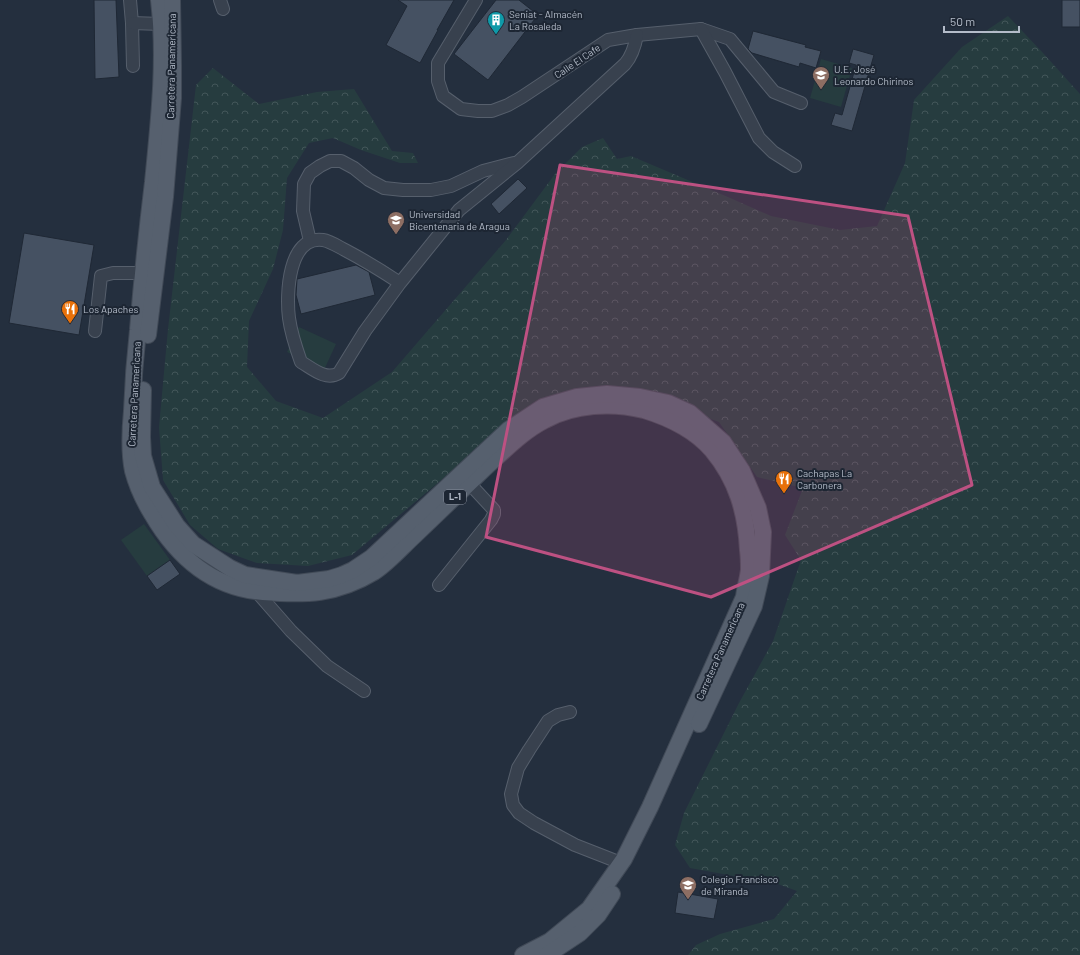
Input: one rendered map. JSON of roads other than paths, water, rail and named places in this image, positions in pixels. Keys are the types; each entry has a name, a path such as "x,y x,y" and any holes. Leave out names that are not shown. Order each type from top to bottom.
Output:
{"main road":[{"name":"Carretera Panamericana","path":"159,0 162,24 162,62 158,130 142,273 131,428 131,458 134,474 151,513 164,533 180,553 202,571 221,582 238,588 296,594 331,591 345,587 377,570 514,441 545,420 576,408 604,406 632,407 679,423 703,439 722,462 736,489 744,512 747,531 749,567 744,597 650,807 621,863 589,909 550,942 523,955"},
{"name":"Carretera Panamericana","path":"172,0 174,65 173,98 165,197 144,374 142,437 144,456 152,487 177,526 193,544 230,568 245,575 297,583 329,579 342,575 353,570 371,558 508,430 544,407 577,397 607,394 640,397 668,403 690,414 723,442 742,471 758,508 763,532 761,576 754,606 634,863 598,915 580,934 547,955"}],"street":[{"path":"130,0 133,66"},
{"name":"Calle El Cafe","path":"476,0 438,63 438,81 443,96 461,109 478,111 492,110 508,105 608,40 637,35 701,29 730,39 774,92 801,103"},
{"path":"132,23 162,24"},
{"path":"701,29 759,138 773,152 795,166"},
{"path":"400,283 338,246 323,240 310,241 299,250 292,264 288,303 289,319 301,362 325,376 334,376 340,373 365,331 400,283 459,210 517,163 629,60 637,35"},
{"path":"310,241 303,211 304,184 310,173 330,161 341,161 348,164 369,180 384,188 403,190 431,190 451,186 484,171 517,163"},
{"path":"95,331 101,276 113,273 142,273"},
{"path":"440,585 491,520 494,514 494,510 469,483"},
{"path":"256,591 291,631 327,666 364,691"},
{"path":"570,712 558,715 548,721 529,750 518,768 510,794 513,805 519,813 534,824 575,845 621,863"},
{"path":"563,955 570,940"}],"place":[{"name":"Seniat - Almacén La Rosaleda","path":"496,35"},
{"name":"U.E. José Leonardo Chirinos","path":"821,90"},
{"name":"Universidad Bicentenaria de Aragua","path":"396,235"},
{"name":"Los Apaches","path":"70,324"},
{"name":"Cachapas La Carbonera","path":"784,494"},
{"name":"Colegio Francisco de Miranda","path":"688,900"}]}
